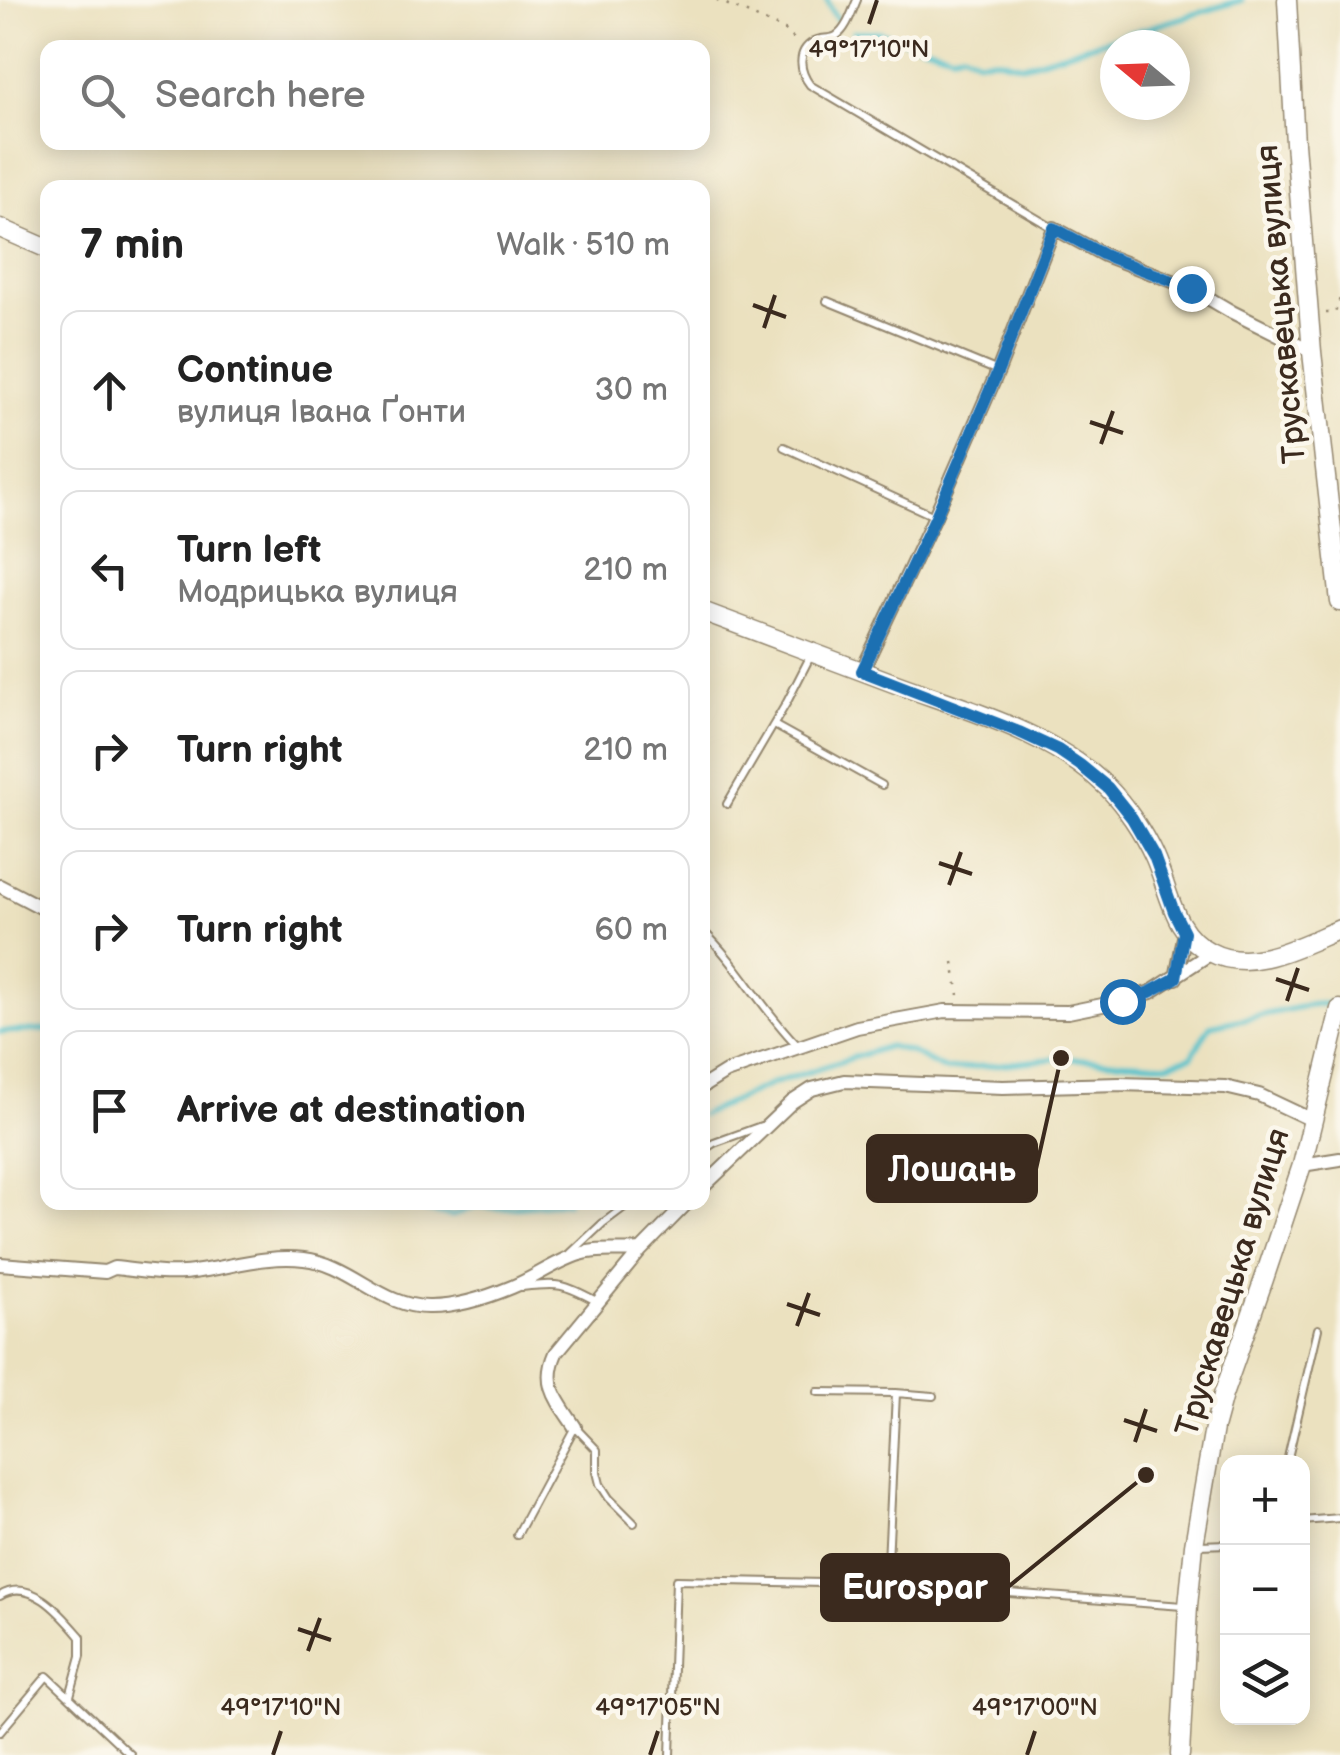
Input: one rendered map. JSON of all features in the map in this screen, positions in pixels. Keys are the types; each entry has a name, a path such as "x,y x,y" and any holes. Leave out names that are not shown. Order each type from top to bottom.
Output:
{"main road":[{"name":"Трускавецька вулиця","path":"1287,0 1312,352 1340,602"},
{"path":"0,228 40,246"},
{"path":"710,614 1006,726 1058,750 1108,788 1132,818 1154,856 1184,932 1211,954 1233,961 1254,960 1340,929"},
{"name":"Трускавецька вулиця","path":"1180,1755 1194,1545 1214,1428 1302,1165 1340,1009"}],"street":[{"path":"862,671 936,516 1054,228 1104,255 1191,288 1312,352"},
{"path":"0,886 40,907"},
{"path":"1176,978 1184,932"},
{"path":"710,1082 726,1072 856,1027 945,1011 1068,1012 1122,1001 1150,992 1211,954"},
{"path":"710,1180 792,1102 812,1089 844,1081 1003,1087 1119,1084 1224,1088 1260,1095 1314,1121"},
{"path":"1302,1165 1340,1159"},
{"path":"575,1427 549,1383 556,1353 641,1250 680,1210"},
{"path":"0,1264 182,1274 250,1261 302,1258 348,1273 386,1298 432,1308 511,1288 584,1252 641,1250"}],"lane":[{"path":"857,0 842,31 814,41 804,50 801,68 810,85 1054,228"},
{"path":"828,301 998,371"},
{"path":"784,446 936,516"},
{"path":"727,804 812,651"},
{"path":"774,725 882,785"},
{"path":"710,939 778,1026 800,1048"},
{"path":"710,1146 766,1124"},
{"path":"562,1260 620,1210"},
{"path":"511,1288 555,1283 596,1302"},
{"path":"1290,1455 1318,1330"},
{"path":"818,1392 933,1396"},
{"path":"887,1584 896,1393"},
{"path":"517,1535 575,1427 597,1450 597,1472 609,1498 634,1523"},
{"path":"1310,1520 1340,1518"},
{"path":"1194,1545 1220,1544"},
{"path":"670,1755 676,1580 822,1583"},
{"path":"835,1583 1188,1606"},
{"path":"0,1596 8,1590 30,1592 51,1605 81,1637 81,1656 70,1696"},
{"path":"0,1732 47,1676 131,1755"}],"path":[{"path":"718,0 785,30 804,50"},
{"path":"1309,313 1335,313 1340,298"},
{"path":"952,962 962,1011"}],"waterway":[{"path":"827,0 839,21"},
{"path":"853,32 879,32 952,54 962,52 978,60 998,59 1023,65 1242,0"},
{"path":"710,1111 774,1083 889,1046 911,1052 945,1070 1061,1058 1168,1064 1192,1056 1210,1026 1315,1004 1337,1004"},
{"path":"0,1032 40,1030"},
{"path":"423,1210 452,1216 466,1210"}],"place":[{"name":"Лошань","path":"1061,1058"},
{"name":"Eurospar","path":"1146,1475"}],"route":[{"path":"1122,1001 1176,978 1184,932 1154,856 1120,802 1108,788 1058,750 862,671 936,516 1054,228 1104,255 1191,288"}]}
